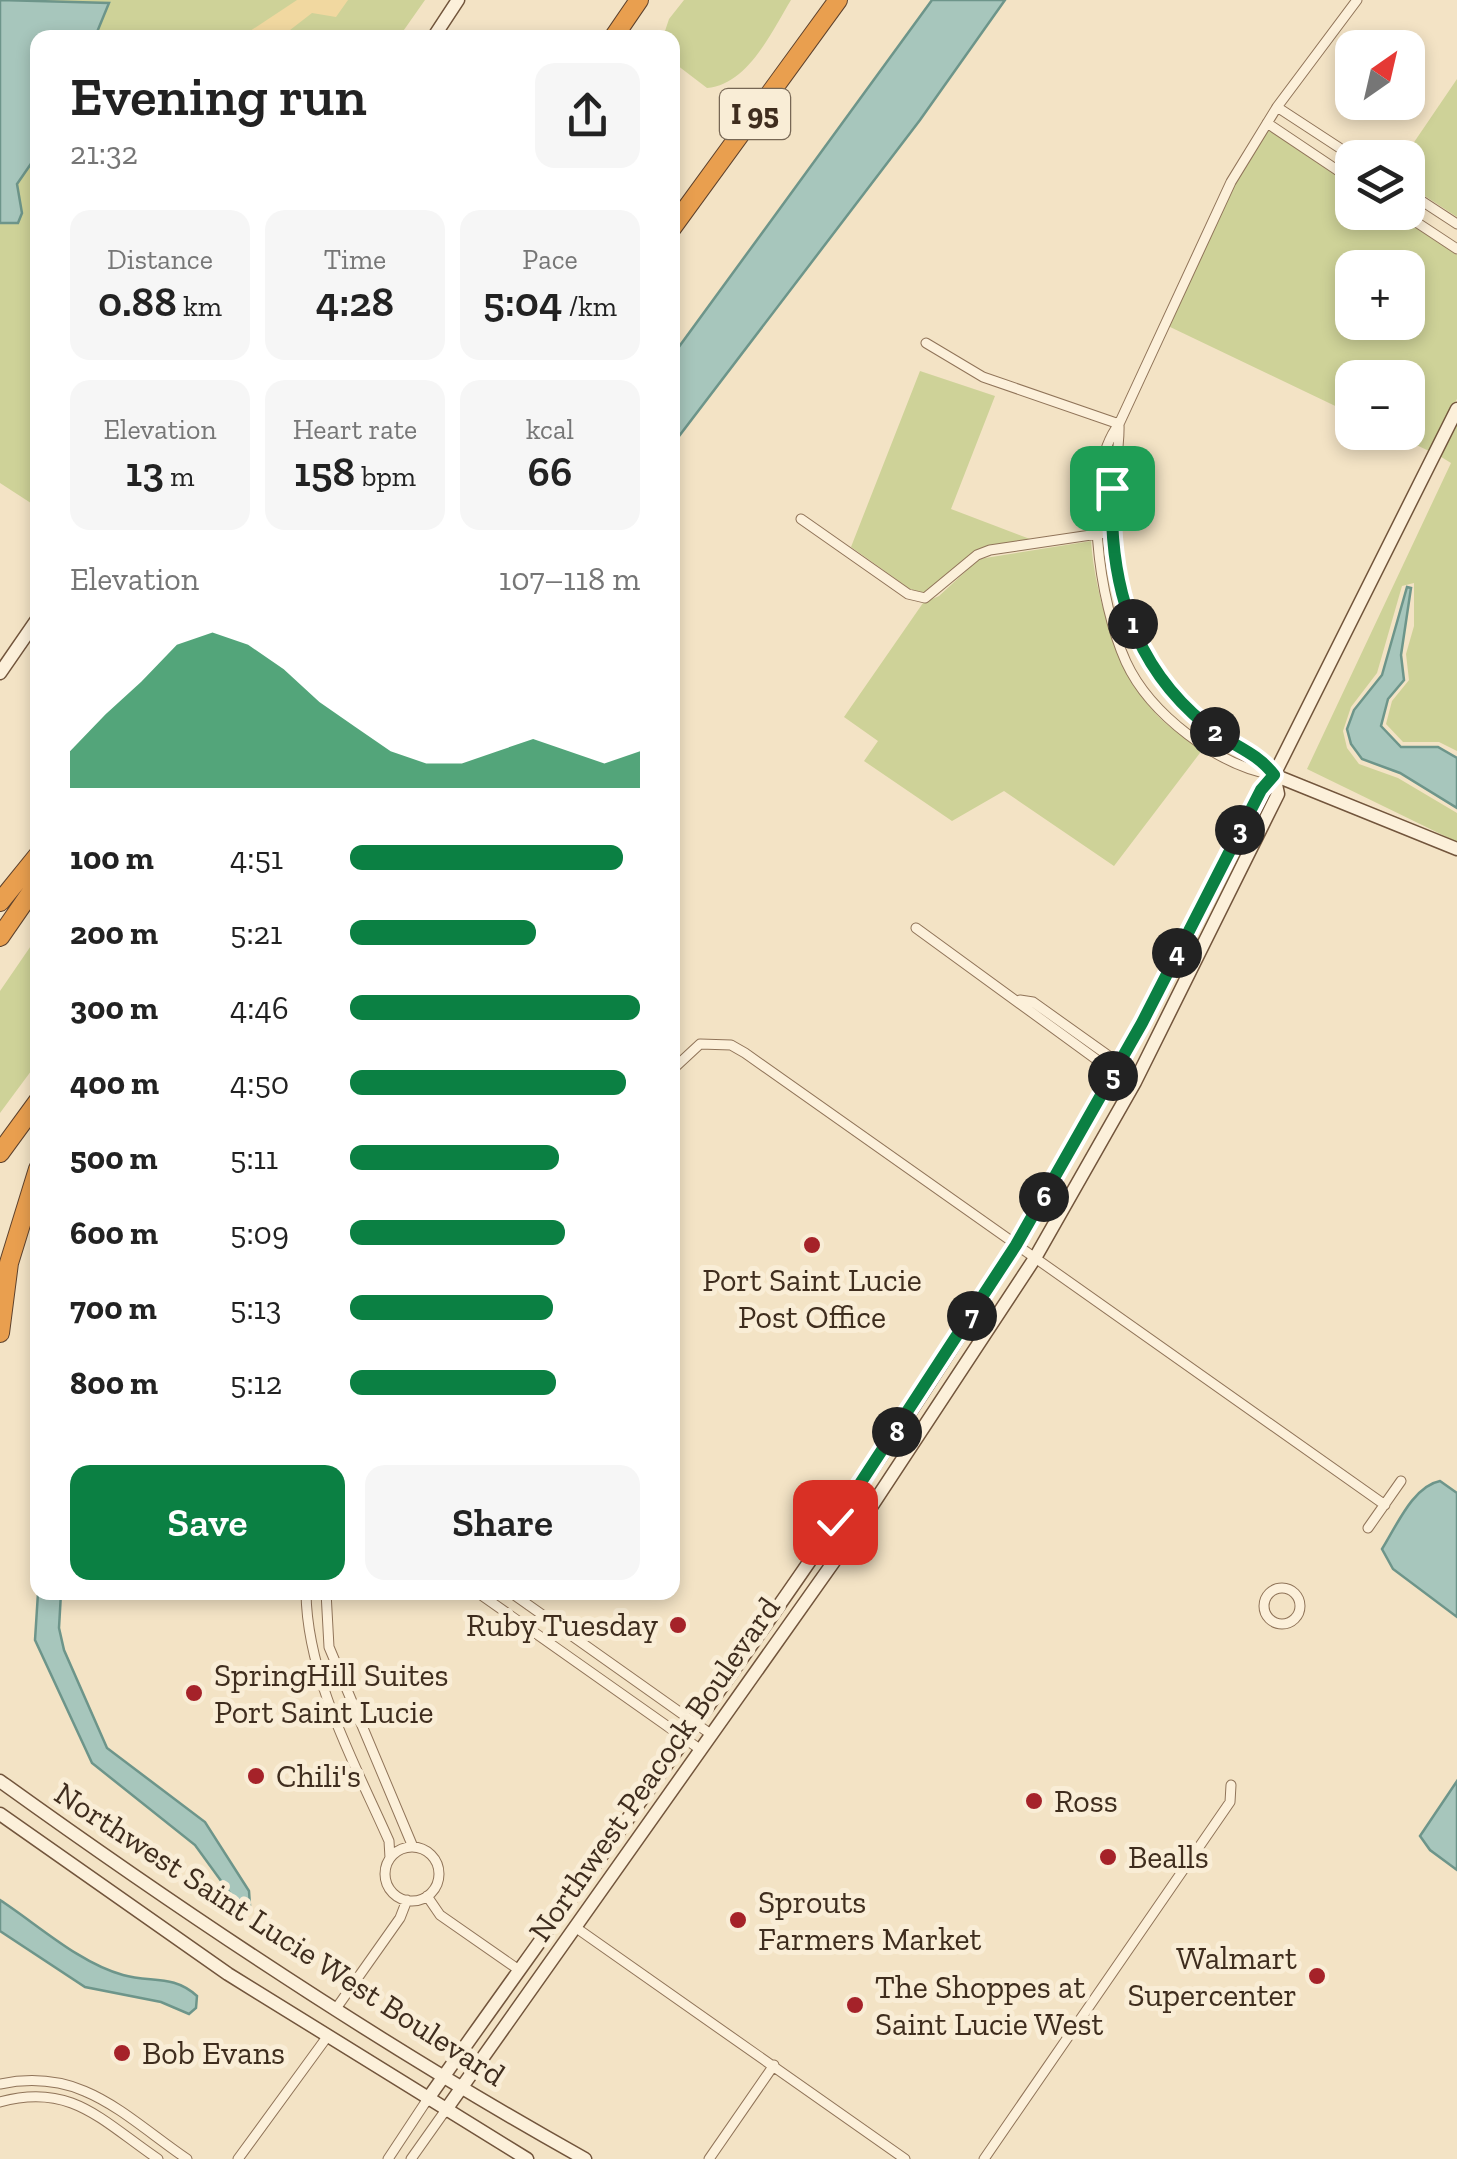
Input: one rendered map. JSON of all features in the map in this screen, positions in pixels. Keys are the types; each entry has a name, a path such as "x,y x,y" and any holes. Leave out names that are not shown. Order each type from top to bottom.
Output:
{"highway":[{"path":"618,30 639,0"},
{"name":"I 95","path":"680,217 838,0"},
{"path":"0,902 30,865"},
{"path":"0,937 30,894"},
{"path":"0,1153 30,1112"},
{"path":"0,1333 9,1263 30,1195"}],"street":[{"path":"438,30 458,0"},
{"path":"1357,0 1277,107 1230,182 1118,424 1108,438 1096,534 1098,563 1126,662 1163,714 1254,772 1274,775 1457,849"},
{"path":"1277,107 1335,145"},
{"path":"1267,122 1335,168"},
{"path":"1425,203 1457,224"},
{"path":"1425,228 1457,249"},
{"path":"926,342 984,377 1118,424"},
{"name":"Northwest Peacock Boulevard","path":"427,2100 901,1426 1016,1245 1118,1068 1261,790 1274,775 1457,409"},
{"path":"1118,424 1111,532 1118,592 1175,698 1209,729 1261,757 1274,775"},
{"path":"801,519 908,594 925,598 977,555 1111,532"},
{"path":"0,673 30,630"},
{"name":"Northwest Peacock Boulevard","path":"444,2111 901,1465 1035,1258 1219,917 1278,794 1274,775"},
{"path":"916,928 1020,1000 1032,1002 1118,1068 1124,1086 1090,1148 1086,1167"},
{"path":"680,1063 700,1044 731,1045 1385,1504"},
{"path":"1368,1528 1402,1482"},
{"path":"1277,1589 1292,1592 1300,1605 1296,1616 1284,1624 1272,1621 1265,1612 1266,1597 1277,1589"},
{"path":"306,1600 316,1661 388,1841 387,1885 408,1900 427,1896 437,1883 438,1866 428,1852 413,1847 390,1858"},
{"path":"327,1600 330,1646 413,1847"},
{"path":"489,1600 702,1750"},
{"path":"521,1600 712,1735"},
{"path":"579,1663 590,1648"},
{"path":"342,1730 360,1723"},
{"name":"Northwest Saint Lucie West Boulevard","path":"0,1781 335,2010 462,2090 585,2159"},
{"path":"982,2157 1230,1802 1231,1785"},
{"path":"0,1814 181,1942 444,2111 526,2159"},
{"path":"427,1896 440,1914 519,1970"},
{"path":"335,2010 400,1918 408,1900"},
{"path":"575,1927 905,2159"},
{"path":"238,2159 327,2037"},
{"path":"708,2159 774,2066"},
{"path":"0,2084 32,2078 69,2083 188,2159"},
{"path":"0,2102 34,2093 70,2100 158,2159"},
{"path":"388,2159 427,2100"},
{"path":"411,2159 444,2111"},
{"path":"501,2145 521,2148 542,2159"}],"green space":[{"path":"0,0 425,0 404,30 30,30 30,502 0,483"},
{"path":"684,0 791,0 747,67 722,85 707,88 680,67 680,30 665,30"},
{"path":"1457,79 1457,217 1425,196 1425,140 1416,140"},
{"path":"1268,130 1335,175 1335,230 1419,230 1457,255 1457,399 1429,451 1425,449 1425,360 1335,360 1335,406 1168,326 1235,184"},
{"path":"920,371 995,396 951,509 1030,539 976,550 925,593 910,589 851,547"},
{"path":"1457,419 1457,751 1439,742 1403,742 1386,724 1392,701 1409,680 1406,654 1414,626 1414,583 1402,586 1377,673 1351,707 1343,731 1347,748 1359,764 1398,778 1457,813 1457,842 1307,769 1451,463 1438,455"},
{"path":"1091,541 1111,634 1132,679 1163,721 1203,749 1114,866 1004,791 952,821 864,761 878,741 844,717 923,603 939,596 979,559"},
{"path":"30,947 30,1072 0,1113 0,991"}],"sand":[{"path":"297,0 348,0 336,17 312,13 290,30 252,30"}],"water":[{"path":"0,0 109,3 98,30 30,30 30,165 17,184 22,213 18,223 0,223"},
{"path":"932,0 1005,0 920,120 680,435 680,345"},
{"path":"1407,587 1411,588 1401,655 1404,680 1388,699 1381,726 1401,747 1438,747 1457,758 1457,808 1400,773 1362,759 1351,744 1347,729 1354,710 1382,675"},
{"path":"1440,1481 1457,1493 1457,1617 1393,1569 1382,1549 1413,1499 1430,1484"},
{"path":"38,1600 61,1600 59,1628 64,1650 107,1748 205,1822 249,1891 250,1906 243,1911 195,1845 92,1763 35,1640"},
{"path":"1457,1781 1457,1870 1430,1850 1420,1836"},
{"path":"0,1900 75,1952 107,1969 188,1989 197,1996 196,2008 189,2014 161,2002 85,1987 0,1931"}],"place":[{"name":"Port Saint Lucie Post Office","path":"812,1245"},
{"name":"Ruby Tuesday","path":"678,1625"},
{"name":"SpringHill Suites Port Saint Lucie","path":"194,1693"},
{"name":"Chili's","path":"256,1776"},
{"name":"Ross","path":"1034,1801"},
{"name":"Bealls","path":"1108,1857"},
{"name":"Sprouts Farmers Market","path":"738,1920"},
{"name":"Walmart Supercenter","path":"1317,1976"},
{"name":"The Shoppes at Saint Lucie West","path":"855,2005"},
{"name":"Bob Evans","path":"122,2053"}],"route":[{"path":"835,1522 932,1380 1016,1245 1098,1105 1261,790 1274,775 1261,757 1209,729 1175,698 1146,650 1118,592 1111,532 1112,488"}]}
